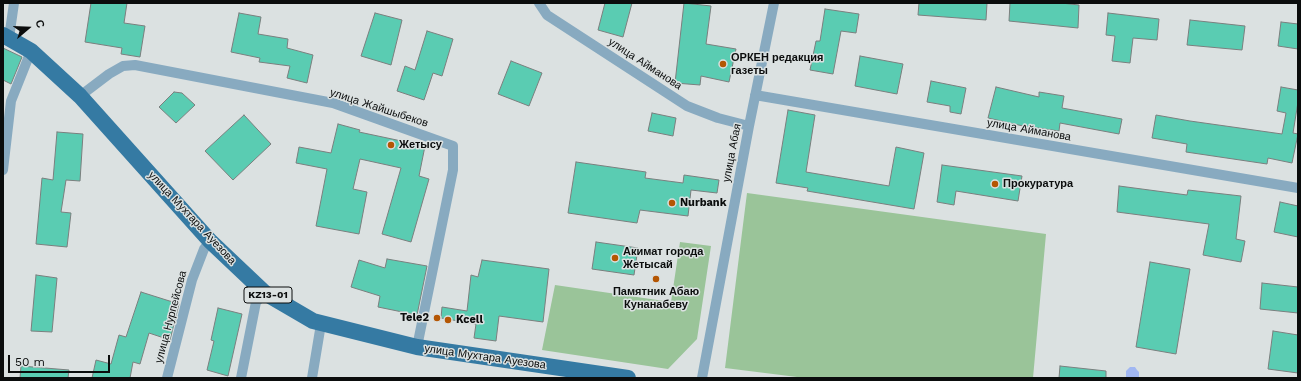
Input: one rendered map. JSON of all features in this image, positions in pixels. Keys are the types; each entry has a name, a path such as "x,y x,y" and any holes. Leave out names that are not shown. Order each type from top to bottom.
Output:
{"main road":[{"name":"улица Мухтара Ауезова","path":"6,36 31,51 80,96 210,241 265,294 313,321 417,347 628,378"}],"street":[{"path":"6,36 14,3"},
{"name":"улица Айманова","path":"539,3 547,15 687,106 718,118 749,126"},
{"name":"улица Абая","path":"702,378 749,126 774,3"},
{"path":"3,170 10,102 31,51"},
{"name":"улица Жайшыбеков","path":"80,96 109,74 123,66 135,65 333,104 453,146 453,170 417,347"},
{"name":"улица Айманова","path":"755,95 1298,188"},
{"name":"улица Нурпейсова","path":"167,378 192,280 204,249 210,241"},
{"path":"241,378 256,302 265,294"},
{"path":"312,378 321,324"}],"green space":[{"path":"747,193 1046,234 1033,378 805,378 725,368"},
{"path":"680,242 711,246 697,339 668,369 542,350 555,285 671,302"}],"water":[{"path":"1130,367 1135,367 1139,372 1139,378 1126,378 1126,371"}],"building":[{"path":"91,3 127,3 124,23 145,26 140,57 121,54 122,48 85,42"},
{"path":"605,3 632,3 623,37 598,30"},
{"path":"684,3 711,6 706,44 736,49 729,82 701,76 700,85 675,83"},
{"path":"919,3 987,3 986,20 918,15"},
{"path":"1010,3 1061,3 1079,5 1078,28 1009,21"},
{"path":"825,9 859,14 856,33 841,31 833,74 810,70 816,41 820,41"},
{"path":"239,13 261,17 258,34 288,39 287,48 313,55 307,83 287,78 290,66 259,62 260,58 231,52"},
{"path":"375,13 402,20 391,65 361,56"},
{"path":"1108,13 1159,19 1157,40 1133,38 1130,63 1112,61 1115,36 1106,35"},
{"path":"1190,20 1245,26 1242,50 1187,45"},
{"path":"1281,22 1298,24 1298,49 1278,46"},
{"path":"427,31 453,39 442,76 433,73 424,100 397,91 405,66 415,70"},
{"path":"3,48 22,57 11,84 3,80"},
{"path":"860,56 903,64 897,94 855,86"},
{"path":"511,61 542,73 529,106 498,94"},
{"path":"931,81 966,88 961,114 950,112 950,106 927,102"},
{"path":"996,87 1039,97 1039,92 1064,96 1062,108 1122,119 1119,134 1060,123 1059,131 1023,126 988,118"},
{"path":"1281,87 1298,90 1298,102 1293,133 1298,134 1292,163 1268,158 1267,164 1186,152 1187,144 1152,138 1156,115 1282,134 1286,113 1277,111"},
{"path":"174,92 182,93 195,105 176,123 159,107"},
{"path":"788,110 815,115 806,172 889,186 896,147 924,153 914,209 807,191 808,188 776,183"},
{"path":"652,113 676,118 673,136 648,131"},
{"path":"244,115 271,144 233,180 205,151"},
{"path":"338,124 360,130 359,132 425,146 419,176 429,179 411,242 382,234 401,168 360,159 353,189 367,192 359,234 316,226 327,169 296,163 299,147 331,153"},
{"path":"57,132 83,134 80,181 66,180 61,212 71,213 67,247 36,244 42,178 53,180"},
{"path":"576,162 646,172 645,178 683,183 684,175 719,180 717,193 691,190 688,216 640,210 637,223 568,213"},
{"path":"942,165 1022,176 1018,201 956,191 954,205 937,202"},
{"path":"1119,186 1187,195 1188,190 1241,196 1236,239 1245,241 1241,262 1203,255 1209,224 1117,212"},
{"path":"1280,202 1298,206 1298,237 1274,232"},
{"name":"Акимат города Жетысай","path":"596,242 638,248 634,275 592,269"},
{"path":"387,259 427,266 417,315 378,307 380,296 351,287 359,260 385,268"},
{"path":"482,260 549,269 543,322 499,316 496,341 474,338 476,324 441,318 442,307 467,311 471,275 478,277"},
{"path":"1150,262 1190,269 1176,354 1136,347"},
{"path":"36,275 57,278 52,332 31,331"},
{"path":"1262,283 1298,287 1298,313 1260,309"},
{"path":"141,292 179,304 170,340 149,333 140,364 133,362 130,378 92,378 96,360 111,364 119,335 126,337"},
{"path":"218,308 242,314 228,376 207,370 214,341 211,340"},
{"path":"1273,331 1298,335 1298,373 1268,369"},
{"path":"21,366 69,370 68,378 20,378"},
{"path":"1060,366 1106,371 1106,378 1059,378"}],"place":[{"name":"ОРКЕН редакция газеты","path":"723,64"},
{"name":"Жетысу","path":"391,145"},
{"name":"Прокуратура","path":"995,184"},
{"name":"Nurbank","path":"672,203"},
{"name":"Акимат города Жетысай","path":"615,258"},
{"name":"Памятник Абаю Кунанабеву","path":"656,279"},
{"name":"Tele2","path":"437,318"},
{"name":"Kcell","path":"448,320"}]}
